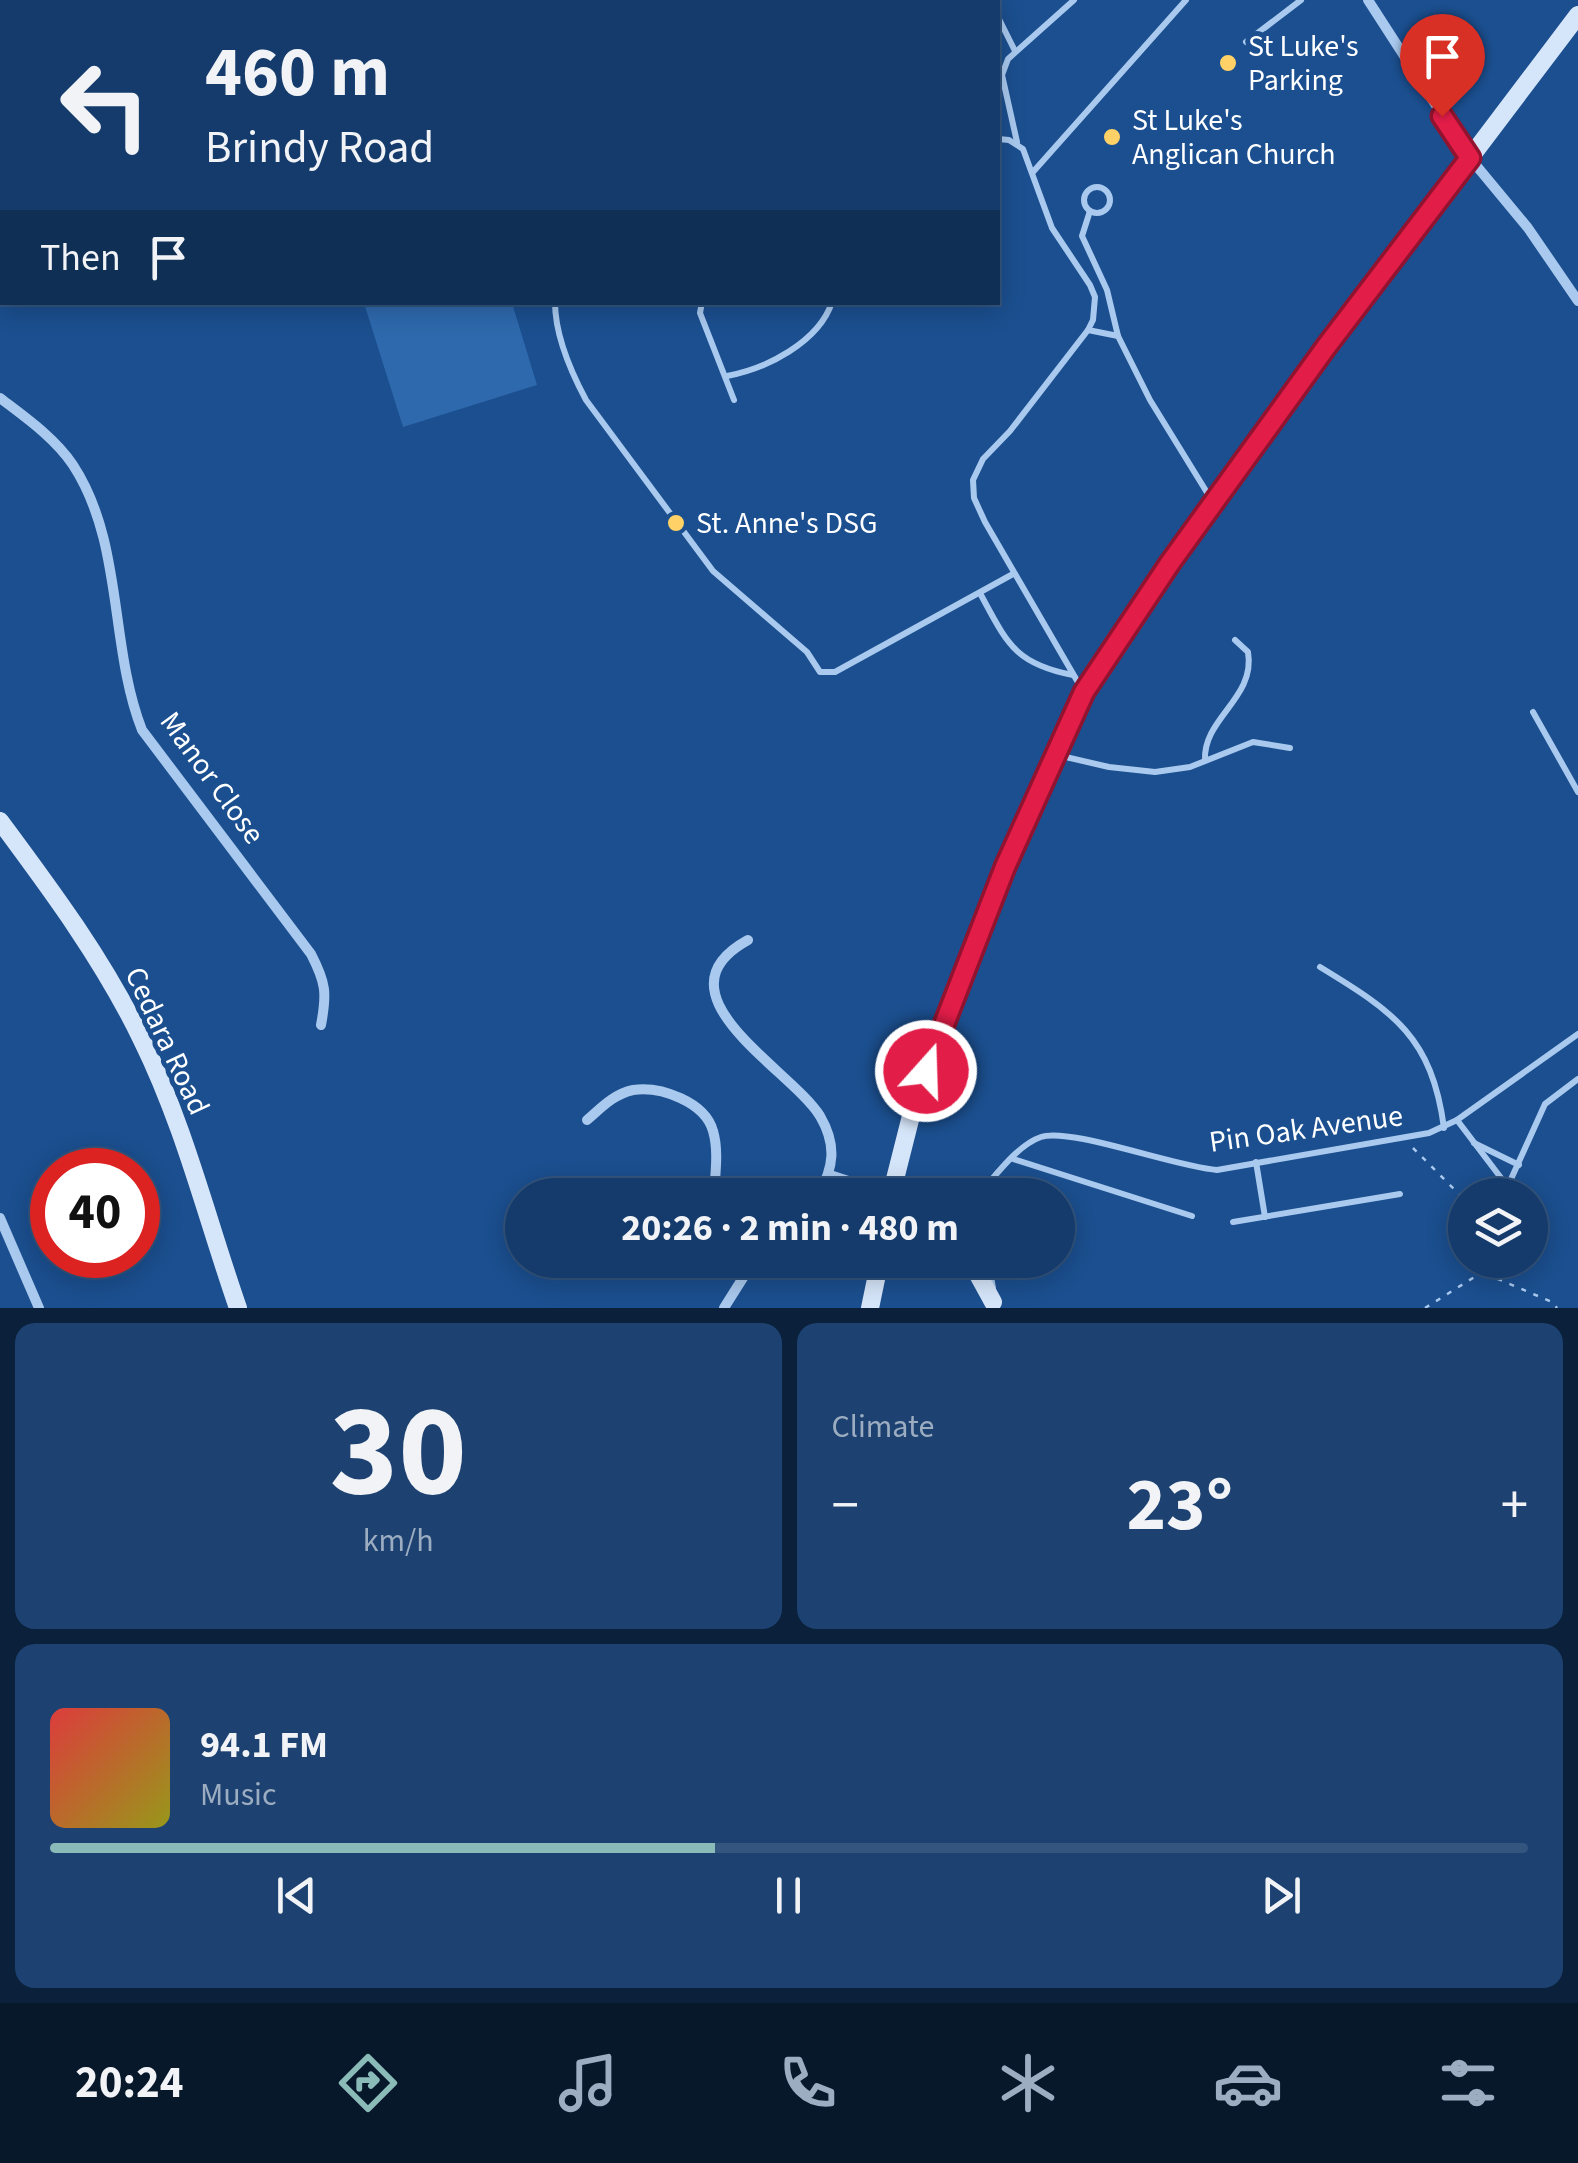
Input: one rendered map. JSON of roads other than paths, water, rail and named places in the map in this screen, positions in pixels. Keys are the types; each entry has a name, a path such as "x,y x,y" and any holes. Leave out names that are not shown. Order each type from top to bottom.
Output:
{"street":[{"path":"1368,0 1470,158 1528,228 1578,300"},
{"path":"896,1178 914,1108 968,958 1084,692 1170,563 1326,347 1578,15"},
{"name":"Manor Close","path":"0,398 46,434 73,465 97,517 133,706 142,730 312,954 324,979 326,998 321,1024"},
{"name":"Cedara Road","path":"0,820 107,974 143,1042 179,1129 238,1308"},
{"path":"748,940 718,962 714,985 718,1000 728,1022 757,1055 804,1096 820,1117 832,1156 828,1178"},
{"path":"586,1120 612,1098 633,1090 659,1090 686,1102 706,1117 714,1132 714,1178"},
{"path":"830,1175 839,1178"},
{"path":"0,1218 39,1308"},
{"path":"724,1308 743,1278"},
{"path":"870,1308 878,1278"},
{"path":"979,1278 992,1305"}],"lane":[{"path":"1017,144 1002,75 1015,52 1074,0"},
{"path":"1032,172 1186,0"},
{"path":"1246,42 1300,0"},
{"path":"1000,21 1015,52"},
{"path":"1000,140 1023,149 1052,228 1095,297 1088,330 983,459 974,480 974,498 1013,574 1084,692"},
{"path":"1095,187 1104,189 1110,198 1108,208 1090,211 1085,204 1087,192 1095,187"},
{"path":"1090,211 1082,236 1106,290 1118,336 1150,400 1215,504"},
{"path":"555,305 570,362 586,400 713,571 807,652 820,672 835,672 1013,574"},
{"path":"701,305 700,313 734,400"},
{"path":"727,376 751,372 788,352 824,322 831,305"},
{"path":"1088,330 1118,336"},
{"path":"980,594 1008,646 1019,656 1046,670 1073,674"},
{"path":"1205,760 1207,737 1240,695 1248,677 1248,652 1235,640"},
{"path":"1533,712 1578,792"},
{"path":"1056,755 1108,767 1155,772 1172,771 1253,742 1290,748"},
{"path":"1320,967 1375,1000 1408,1030 1439,1090 1444,1128"},
{"name":"Pin Oak Avenue","path":"995,1178 1030,1143 1044,1136 1062,1135 1194,1168 1217,1170 1404,1139 1458,1120 1578,1034"},
{"path":"1515,1178 1545,1104 1578,1078"},
{"path":"1458,1120 1499,1178"},
{"path":"1472,1142 1520,1166"},
{"path":"1013,1159 1192,1216"},
{"path":"1256,1162 1265,1216"},
{"path":"1233,1222 1400,1194"},
{"path":"992,1305 993,1278"}],"place":[{"name":"St Luke's Parking","path":"1228,63"},
{"name":"St Luke's Anglican Church","path":"1112,137"},
{"name":"St. Anne's DSG","path":"676,523"}]}
